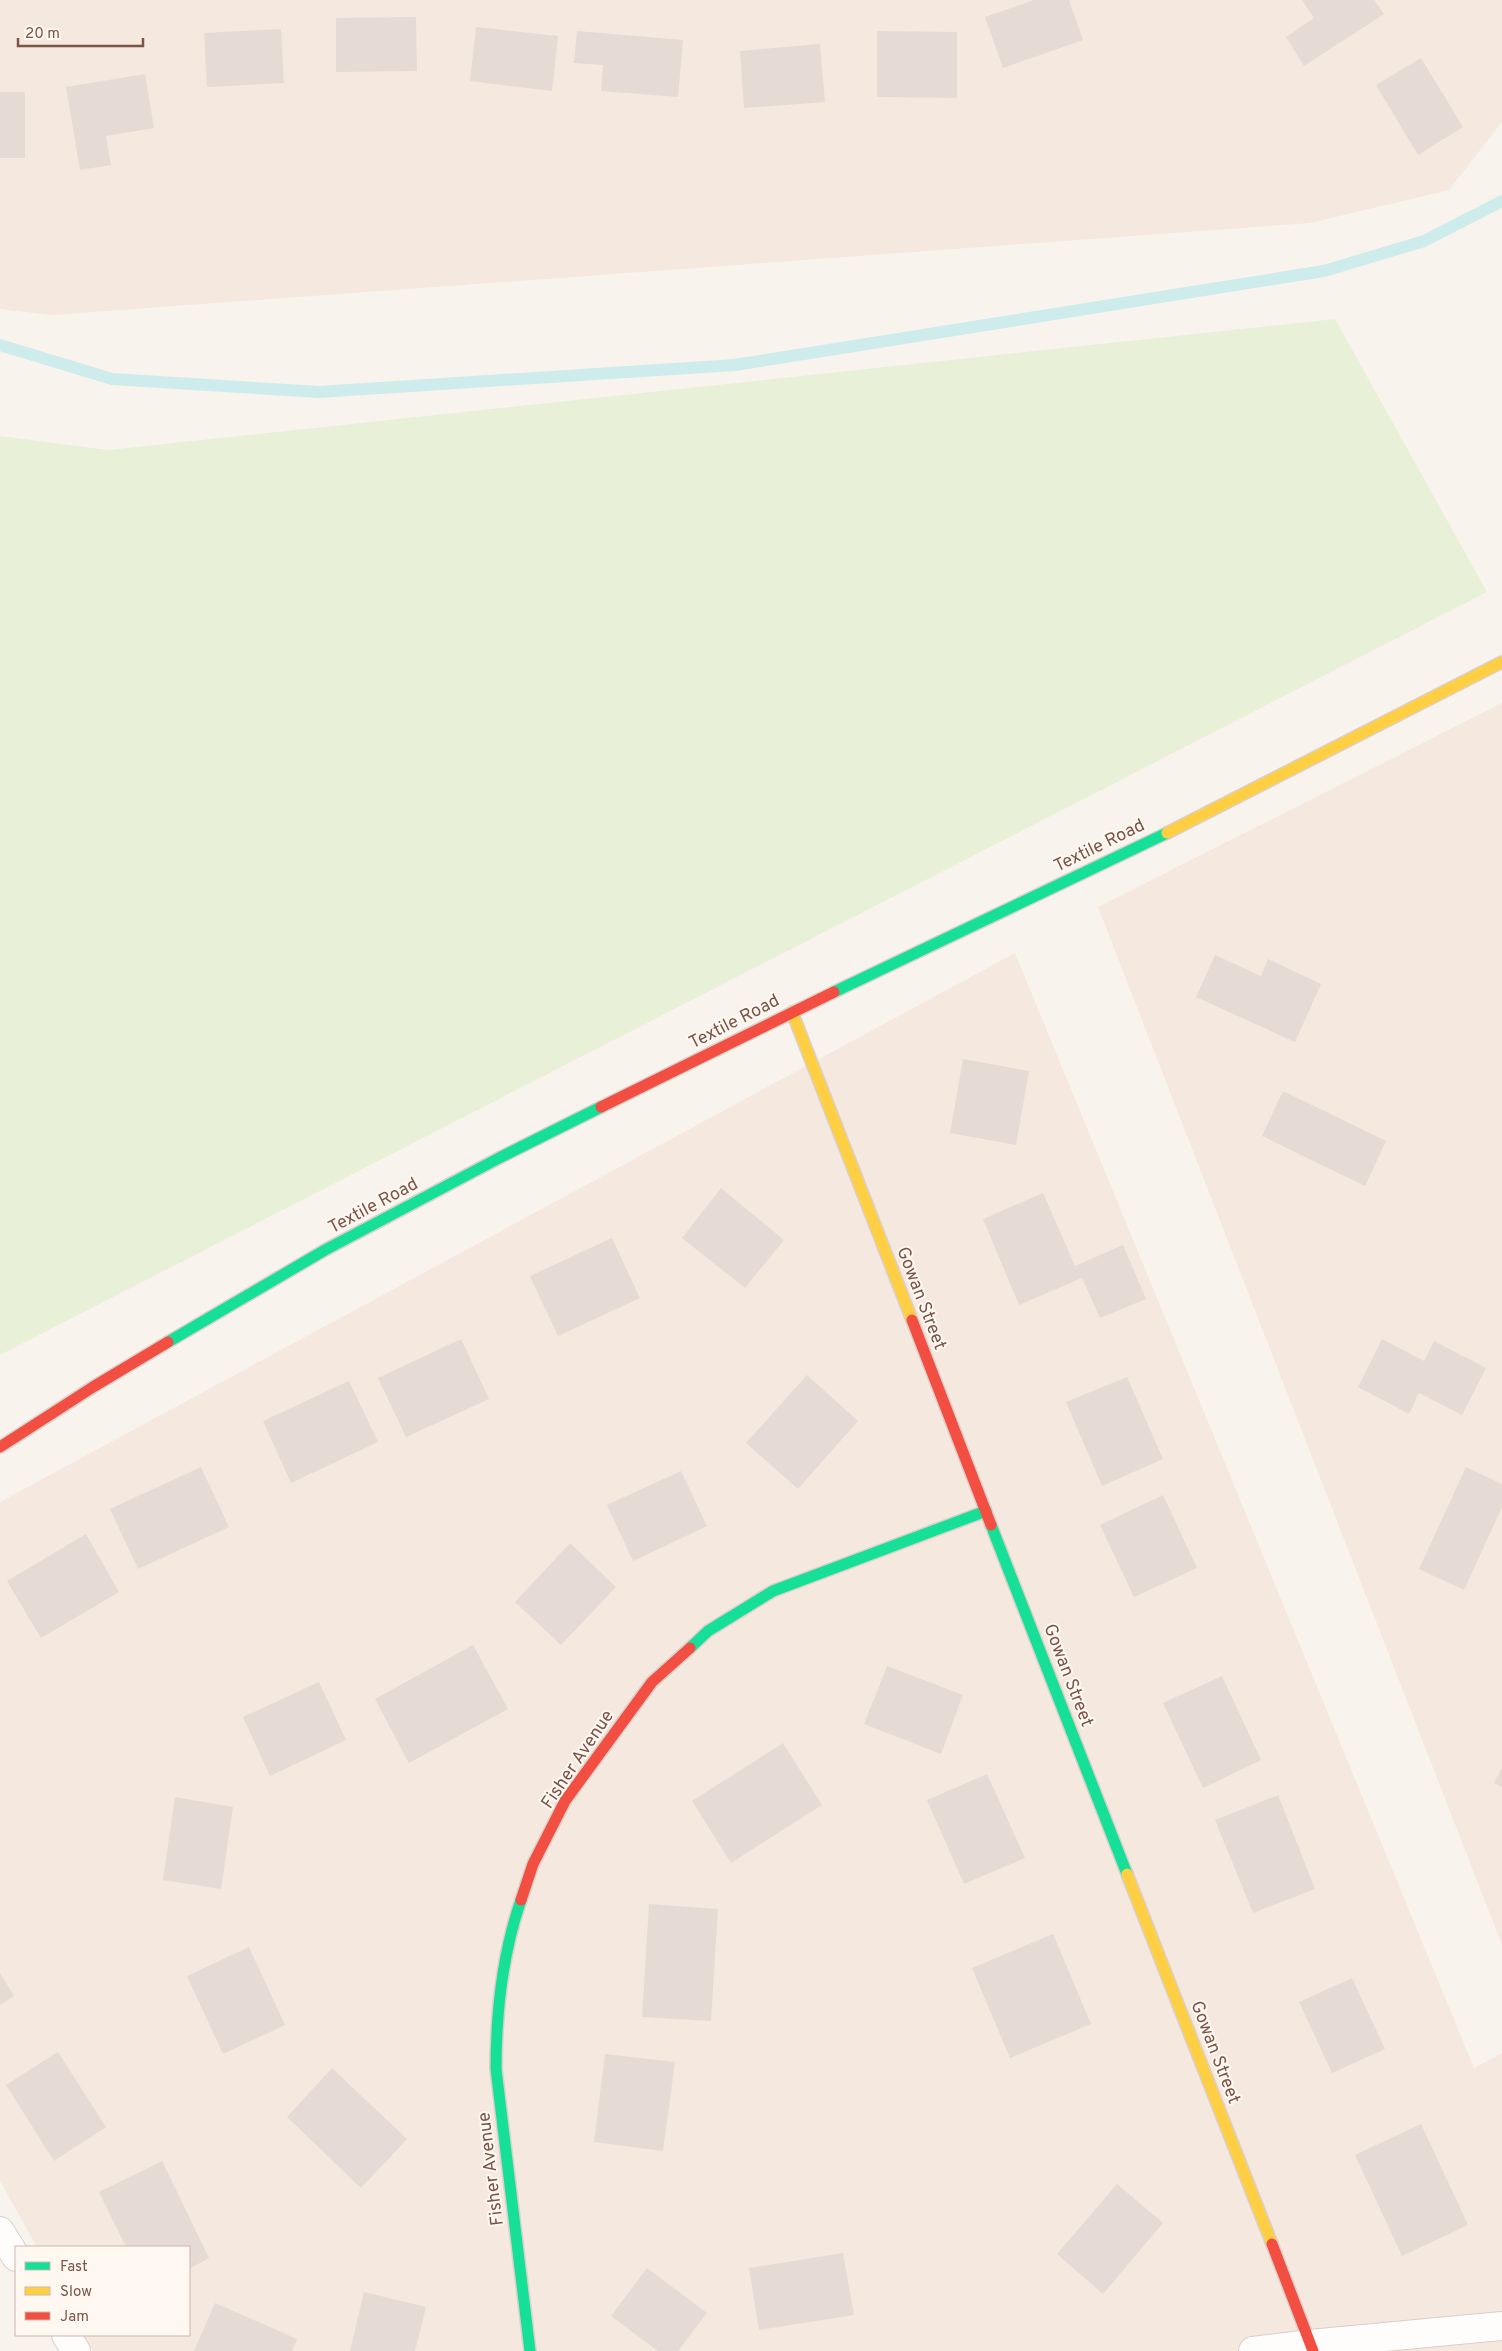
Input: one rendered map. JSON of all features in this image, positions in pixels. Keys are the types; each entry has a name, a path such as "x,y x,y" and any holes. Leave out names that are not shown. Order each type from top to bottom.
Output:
{"street":[{"name":"Textile Road","path":"0,1447 93,1387 325,1250 501,1157 792,1012 1161,835 1502,662"},
{"name":"Gowan Street","path":"792,1012 1312,2347"},
{"name":"Fisher Avenue","path":"530,2351 496,2069 496,2027 500,1984 513,1923 533,1864 565,1801 652,1682 708,1631 773,1591 986,1511"},
{"path":"0,2231 15,2255"},
{"path":"1253,2351 1312,2347 1502,2326"},
{"path":"67,2336 76,2351"}],"shaded area":[{"path":"0,0 1502,0 1502,122 1449,190 1310,223 52,315 0,309"},
{"path":"1502,703 1502,1945 1098,907"},
{"path":"1015,953 1474,2068 1502,2053 1502,2351 93,2351 85,2336 190,2336 190,2246 36,2246 0,2181 0,1502"}],"green space":[{"path":"1335,319 1487,592 0,1355 0,436 108,450"}],"building":[{"path":"1034,0 1069,0 1083,40 1003,68 985,17"},
{"path":"1302,0 1374,0 1384,14 1304,66 1286,37 1314,18"},
{"path":"416,17 417,71 336,72 336,18"},
{"path":"476,27 558,36 552,91 470,81"},
{"path":"281,29 284,83 207,87 204,33"},
{"path":"577,31 683,40 678,97 601,91 603,65 574,63"},
{"path":"877,31 957,32 957,98 877,97"},
{"path":"820,44 825,102 744,108 740,51"},
{"path":"1421,58 1463,127 1418,155 1376,85"},
{"path":"145,74 154,128 106,136 111,165 80,170 66,87"},
{"path":"0,92 25,92 25,158 0,158"},
{"path":"1215,955 1261,976 1268,959 1321,984 1295,1042 1196,997"},
{"path":"963,1059 1029,1071 1016,1145 950,1133"},
{"path":"1283,1091 1386,1141 1365,1186 1262,1136"},
{"path":"721,1188 784,1240 745,1288 682,1238"},
{"path":"1043,1193 1075,1266 1123,1245 1146,1299 1100,1318 1082,1278 1019,1305 983,1219"},
{"path":"612,1238 640,1298 558,1336 530,1276"},
{"path":"461,1339 489,1399 406,1437 378,1378"},
{"path":"1382,1339 1424,1361 1434,1341 1486,1368 1462,1415 1419,1393 1409,1414 1358,1387"},
{"path":"807,1375 858,1421 798,1489 746,1443"},
{"path":"1127,1377 1163,1459 1102,1486 1066,1402"},
{"path":"349,1381 378,1442 291,1483 263,1421"},
{"path":"201,1467 229,1527 138,1569 110,1509"},
{"path":"1466,1467 1502,1484 1502,1507 1464,1590 1419,1569"},
{"path":"681,1471 707,1526 633,1561 607,1505"},
{"path":"1163,1495 1197,1568 1134,1597 1100,1525"},
{"path":"86,1534 119,1592 41,1638 7,1581"},
{"path":"570,1543 616,1587 561,1645 515,1602"},
{"path":"473,1645 508,1709 409,1763 375,1699"},
{"path":"887,1666 963,1695 941,1754 864,1724"},
{"path":"1222,1676 1261,1760 1203,1788 1163,1703"},
{"path":"319,1682 346,1740 270,1776 243,1717"},
{"path":"783,1743 822,1805 731,1863 692,1801"},
{"path":"1502,1768 1502,1787 1494,1783"},
{"path":"987,1774 1025,1858 964,1884 927,1800"},
{"path":"1278,1795 1315,1889 1253,1913 1215,1820"},
{"path":"175,1797 233,1807 221,1889 163,1880"},
{"path":"649,1904 718,1909 711,2021 642,2017"},
{"path":"1053,1934 1091,2024 1010,2058 972,1968"},
{"path":"249,1947 285,2025 223,2054 187,1976"},
{"path":"0,1973 14,1996 0,2005"},
{"path":"1352,1978 1385,2049 1332,2073 1299,2002"},
{"path":"58,2052 106,2127 54,2161 6,2085"},
{"path":"605,2054 675,2062 663,2151 594,2142"},
{"path":"332,2068 407,2139 361,2188 287,2117"},
{"path":"1421,2124 1468,2225 1402,2256 1355,2155"},
{"path":"162,2161 209,2258 190,2268 190,2246 126,2246 99,2192"},
{"path":"1117,2184 1163,2223 1103,2294 1057,2254"},
{"path":"843,2253 854,2315 759,2330 749,2268"},
{"path":"647,2268 707,2313 678,2351 658,2351 611,2316"},
{"path":"364,2292 426,2307 415,2351 350,2351"},
{"path":"215,2303 297,2339 292,2351 194,2351"}],"waterway":[{"path":"0,345 112,379 319,392 735,365 1324,271 1424,241 1502,201"}],"traffic: fast":[{"path":"834,992 1167,833"},
{"path":"168,1342 325,1250 501,1157 601,1107"},
{"path":"690,1648 708,1631 773,1591 986,1511"},
{"path":"991,1525 1127,1874"},
{"path":"521,1900 509,1941 501,1983 496,2069 530,2351"}],"traffic: slow":[{"path":"1167,833 1502,662"},
{"path":"792,1012 912,1320"},
{"path":"1127,1874 1272,2244"}],"traffic: jam":[{"path":"601,1107 834,992"},
{"path":"912,1320 991,1525"},
{"path":"0,1447 93,1387 168,1342"},
{"path":"521,1900 533,1864 565,1801 652,1682 690,1648"},
{"path":"1272,2244 1313,2351"}]}
